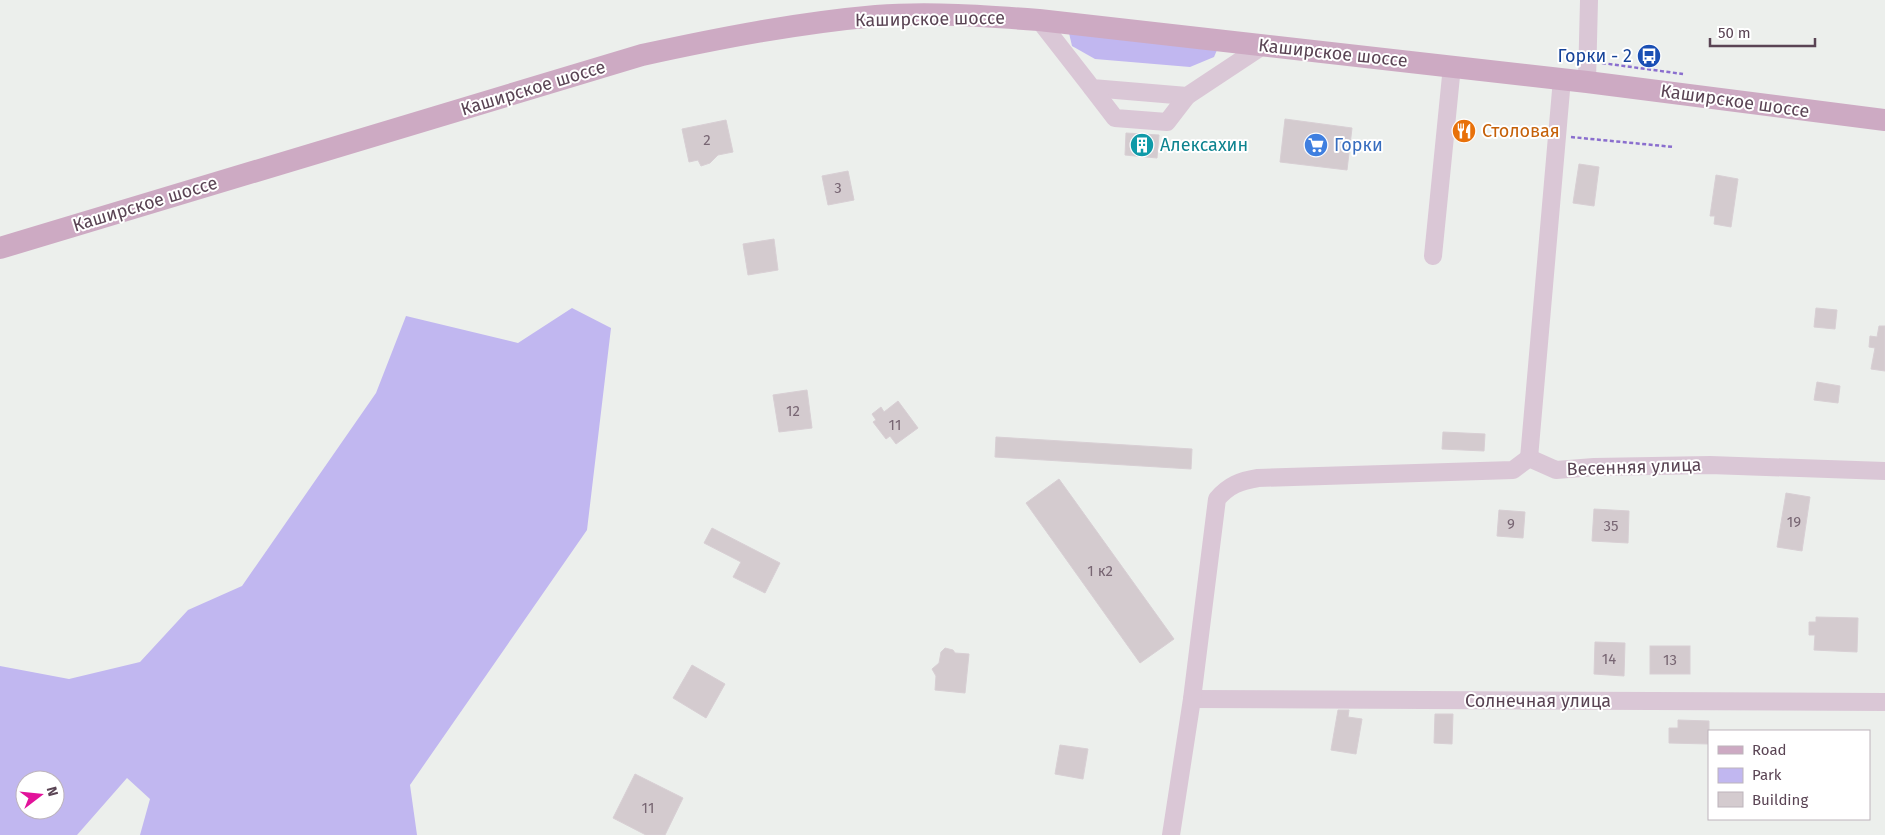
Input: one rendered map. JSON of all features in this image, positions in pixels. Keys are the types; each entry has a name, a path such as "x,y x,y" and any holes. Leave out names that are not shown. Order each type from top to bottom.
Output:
{"main road":[{"name":"Каширское шоссе","path":"0,248 642,55 739,34 877,16 956,15 1040,20 1562,79 1588,71 1885,120"}],"street":[{"path":"1588,71 1589,0"},
{"path":"1040,20 1115,118 1167,122 1187,96 1264,45"},
{"path":"1433,256 1452,66"},
{"path":"1171,835 1192,699 1217,499 1225,489 1239,481 1258,478 1514,470 1529,458 1562,79"},
{"path":"1092,88 1187,96"},
{"name":"Весенняя улица","path":"1529,458 1556,470 1594,466 1710,465 1885,471"},
{"name":"Солнечная улица","path":"1192,699 1885,702"}],"path":[{"path":"1588,71 1684,74"},
{"path":"1557,136 1674,147"}],"green space":[{"path":"1069,33 1217,50 1214,57 1190,67 1095,59 1072,46"},
{"path":"572,308 611,328 587,530 410,785 417,835 140,835 150,799 127,778 77,835 0,835 0,666 69,679 140,662 188,610 242,586 376,393 406,316 518,343"}],"building":[{"name":"Горки","path":"1285,119 1352,128 1347,170 1280,162"},
{"path":"726,120 733,152 718,155 710,163 701,166 698,160 689,162 682,129"},
{"name":"Алексахин","path":"1126,133 1159,135 1157,158 1125,155"},
{"path":"1579,164 1599,167 1594,206 1573,203"},
{"path":"848,171 854,200 828,205 822,176"},
{"path":"1716,175 1738,179 1731,227 1714,224 1715,216 1710,216"},
{"path":"774,239 778,270 748,275 743,244"},
{"path":"1816,308 1837,310 1835,329 1814,327"},
{"path":"1879,326 1885,326 1885,371 1871,369 1875,348 1869,347 1870,336 1877,337"},
{"path":"1817,382 1840,386 1838,403 1814,400"},
{"path":"807,390 812,428 779,432 773,395"},
{"path":"898,401 918,428 896,444 890,436 886,439 873,422 876,420 872,414 881,407 884,412"},
{"path":"1443,432 1485,434 1484,451 1442,449"},
{"path":"996,437 1192,449 1191,469 995,457"},
{"path":"1059,479 1174,639 1140,663 1026,503"},
{"path":"1786,493 1810,497 1802,551 1777,547"},
{"path":"1594,509 1629,511 1628,543 1592,541"},
{"path":"1499,510 1525,512 1523,538 1497,536"},
{"path":"712,528 780,563 765,593 733,577 741,562 704,543"},
{"path":"1816,617 1858,618 1857,652 1814,650 1815,635 1809,635 1809,622 1816,622"},
{"path":"1595,642 1625,643 1624,676 1594,674"},
{"path":"1650,646 1690,646 1690,674 1650,674"},
{"path":"945,648 953,650 955,653 969,654 965,693 935,690 936,676 932,669 939,663 941,652"},
{"path":"692,665 725,684 706,718 673,698"},
{"path":"1338,710 1349,710 1348,717 1362,719 1356,754 1331,750"},
{"path":"1435,714 1453,714 1452,744 1434,743"},
{"path":"1678,720 1709,721 1708,744 1669,743 1669,728 1678,728"},
{"path":"1060,745 1088,749 1083,779 1055,774"},
{"path":"635,774 683,798 665,835 646,835 613,818"}],"place":[{"name":"Горки - 2","path":"1649,56"},
{"name":"Столовая","path":"1464,131"},
{"name":"Алексахин","path":"1142,145"},
{"name":"Горки","path":"1316,145"}]}
